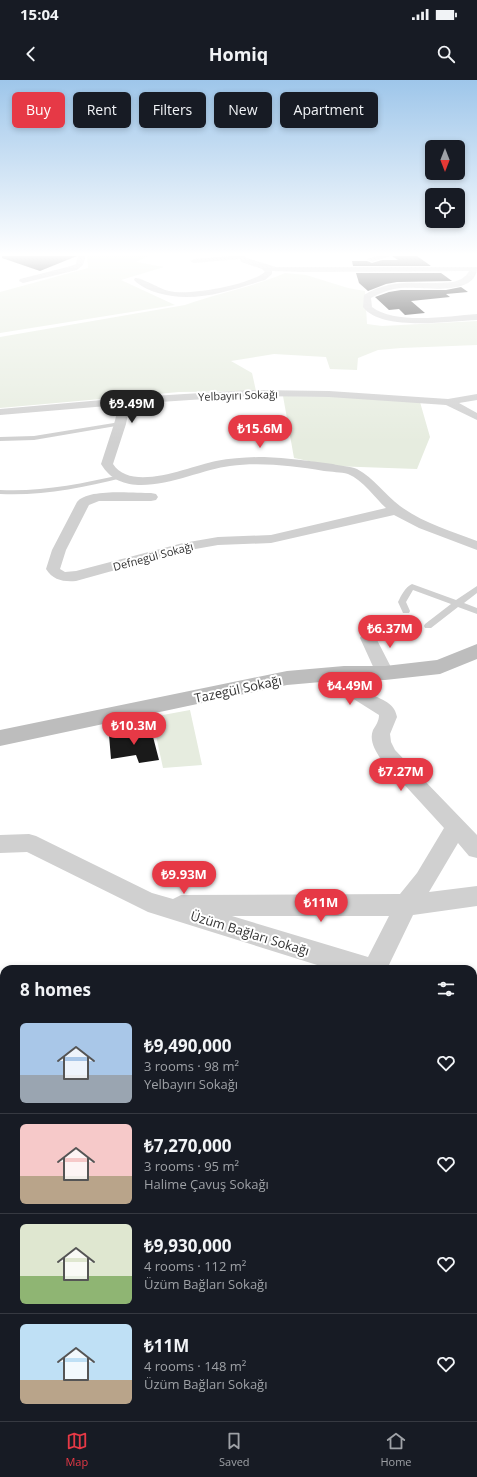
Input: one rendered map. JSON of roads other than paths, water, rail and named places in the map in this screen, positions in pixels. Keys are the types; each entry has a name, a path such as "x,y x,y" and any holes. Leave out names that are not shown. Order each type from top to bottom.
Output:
{"street":[{"path":"394,319 414,319"},
{"name":"Yelbayırı Sokağı","path":"0,412 124,401 250,393 329,394 448,402 477,397"},
{"path":"124,401 120,424 107,464 109,469 120,477 137,480 172,478 206,466 249,461 280,462 351,471 360,476 397,510 423,524 477,546"},
{"path":"448,402 477,417"},
{"name":"Defnegül Sokağı","path":"152,497 98,497 84,502 58,550 53,569 55,573 62,576 76,576 183,547 218,541 271,538 290,535 397,510"},
{"path":"368,638 385,673"},
{"name":"Tazegül Sokağı","path":"0,738 287,678 344,673 385,673 440,667 477,651"},
{"path":"344,673 354,689 364,699 385,709 388,713 389,718 381,734 382,745 388,755 477,849"},
{"path":"376,965 406,905 425,880 456,826"},
{"name":"Üzüm Bağları Sokağı","path":"0,844 28,843 148,902 357,965"},
{"path":"161,906 406,905 477,896"}],"lane":[{"path":"0,439 34,438 120,424"},
{"path":"0,492 29,493 60,490 120,477"},
{"path":"406,611 402,602 412,587 477,611"},
{"path":"428,626 477,589"}]}
